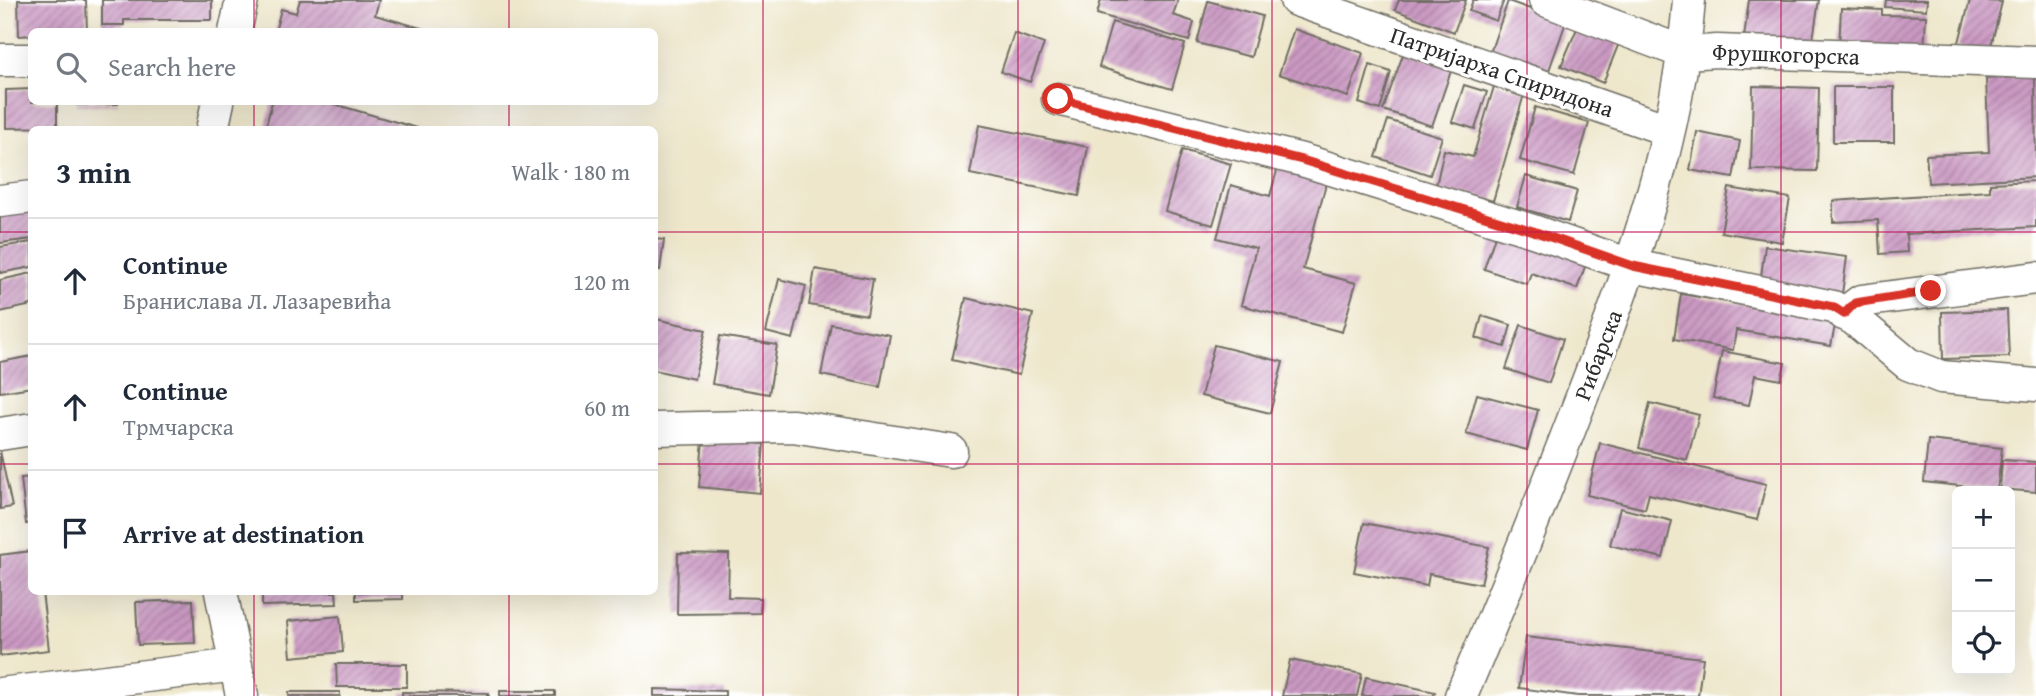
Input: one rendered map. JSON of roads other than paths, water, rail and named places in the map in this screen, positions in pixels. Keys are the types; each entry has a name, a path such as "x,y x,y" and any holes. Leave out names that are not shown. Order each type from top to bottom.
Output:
{"street":[{"path":"236,28 242,0"},
{"name":"Патријарха Спиридона","path":"1296,0 1668,130"},
{"name":"Фрушкогорска","path":"1545,0 1685,53 1717,51 2036,62"},
{"name":"Рибарска","path":"1461,696 1518,561 1633,266 1685,53 1689,0"},
{"path":"0,60 28,60"},
{"path":"1058,99 1302,160 1533,231 1633,266 1833,307 1908,364 1941,377 2036,385"},
{"path":"213,126 217,105"},
{"path":"0,201 28,198"},
{"path":"1844,314 1861,301 2036,278"},
{"path":"658,429 793,426 951,451"},
{"path":"0,434 28,430"},
{"path":"222,595 242,696"},
{"path":"0,694 236,665"}]}
